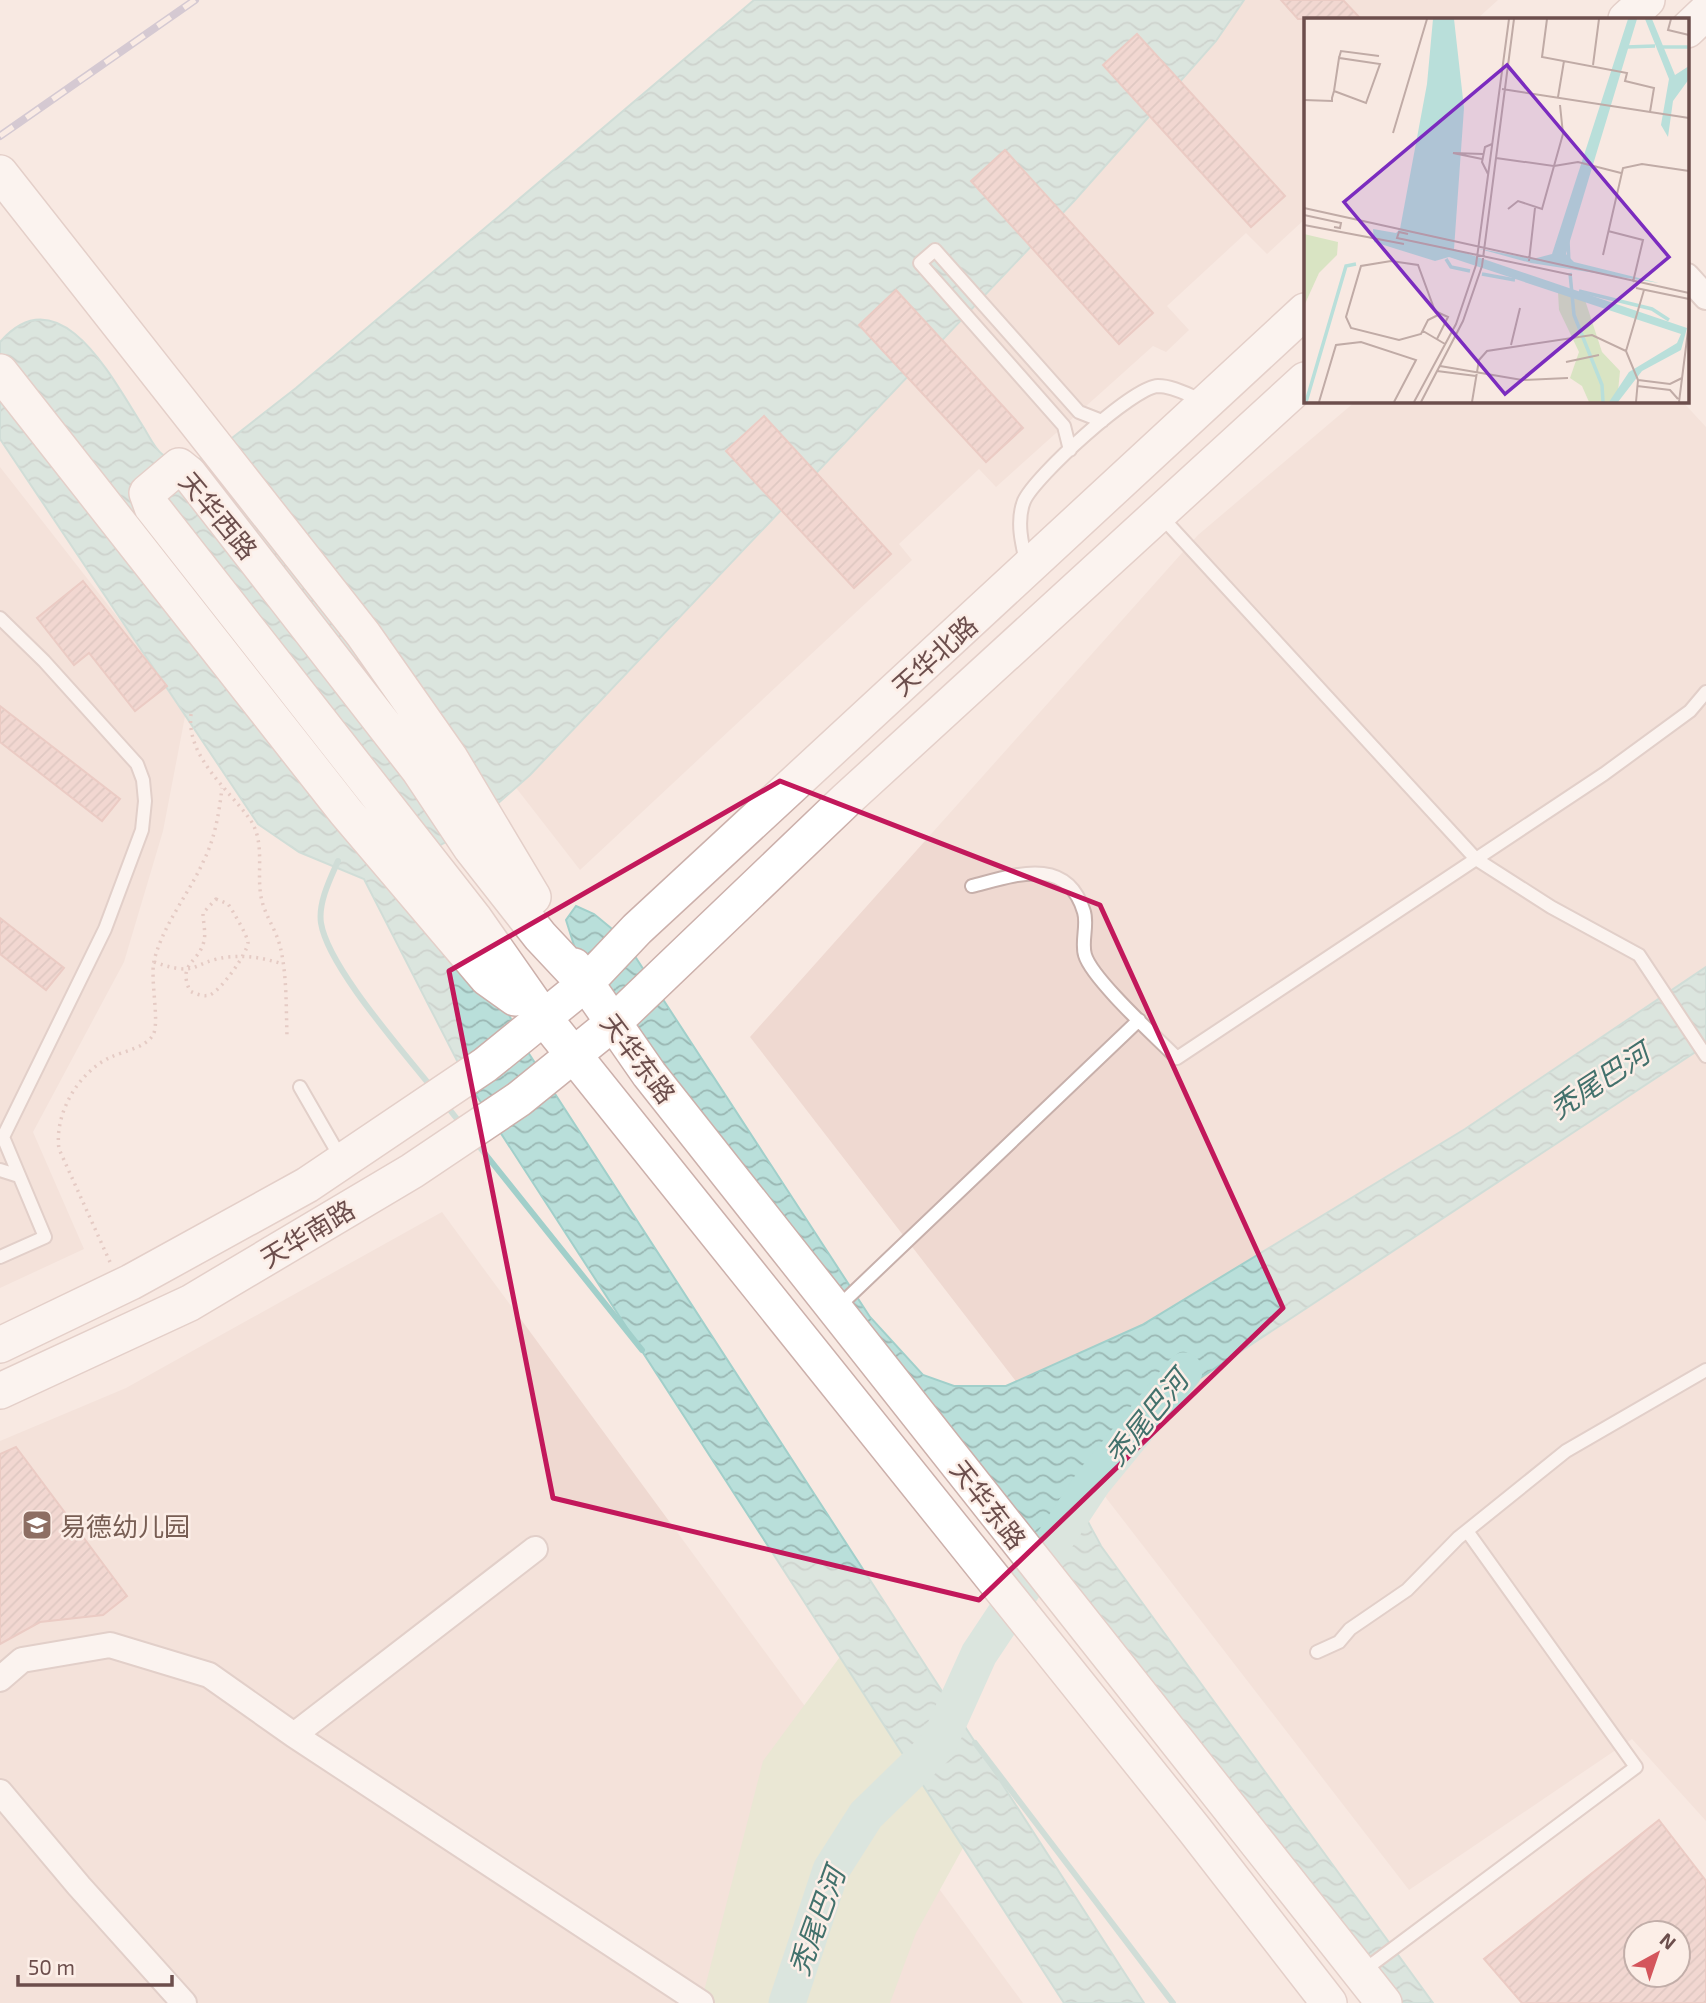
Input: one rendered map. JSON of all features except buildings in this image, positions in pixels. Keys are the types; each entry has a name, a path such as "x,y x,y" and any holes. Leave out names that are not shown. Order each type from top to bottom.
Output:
{"main road":[{"path":"1627,18 1647,0"},
{"path":"1688,29 1706,12"},
{"name":"天华西路","path":"0,173 363,635 450,758 578,1019"},
{"name":"天华北路","path":"578,1019 647,920 1304,313"},
{"path":"0,372 346,812 487,978 578,1019"},
{"name":"天华北路","path":"578,1019 836,809 1304,381"},
{"name":"天华西路","path":"183,467 202,490 419,770 471,848 540,936 578,1019 474,918 147,499 149,489 174,468 183,467"},
{"name":"天华南路","path":"0,1345 122,1287 218,1237 343,1161 485,1065 578,1019"},
{"name":"天华南路","path":"0,1391 190,1303 412,1171 519,1099 578,1019"},
{"name":"天华东路","path":"578,1019 835,1310 1384,2003"},
{"name":"天华东路","path":"578,1019 960,1539 1329,2003"}],"street":[{"path":"1688,277 1706,297"},
{"path":"294,1735 535,1549"},
{"path":"0,1679 22,1660 110,1645 209,1675 294,1735 694,1999"},
{"path":"0,1792 79,1886 184,2003"}],"lane":[{"path":"1070,450 1064,426 920,263 935,250 1079,412 1102,421"},
{"path":"1028,569 1021,541 1024,502 1031,489 1070,450 1136,393 1159,386 1208,403"},
{"path":"1159,514 1476,859 1551,907 1639,955 1706,1056"},
{"path":"0,618 44,661 137,764 143,780 145,801 142,830 105,929 3,1137 45,1237 0,1257"},
{"path":"972,886 1038,870 1070,885 1085,914 1085,956 1116,998 1177,1058 1604,775 1690,711 1706,692"},
{"path":"835,1310 1139,1020"},
{"path":"300,1087 343,1161"},
{"path":"0,1170 19,1176"},
{"path":"1317,1652 1339,1642 1350,1629 1407,1590 1467,1531 1566,1451 1706,1370"},
{"path":"1360,1973 1636,1766 1467,1531"}],"path":[{"path":"191,714 190,727 195,742 222,788 250,820 256,835 262,901 277,934 283,964 287,1036"},
{"path":"122,1287 59,1149 57,1132 65,1104 94,1069 108,1058 143,1044 152,1036 156,1027 152,983 154,962 170,922 204,860 219,816 222,788"},
{"path":"216,899 228,904 248,940 245,956 209,996 190,991 185,981 186,970 205,941 203,913 216,899"},
{"path":"154,962 186,970 225,958 254,955 283,964"}],"highlighted area":[{"path":"780,781 1100,905 1283,1308 979,1600 553,1498 449,971"}],"shaded area":[{"path":"1139,0 1498,0 1478,18 1304,18 1304,220 1267,254 1246,233 1167,306 1189,330 1166,352 1153,346 996,487 979,469 899,544 912,560 580,870 510,780"},
{"path":"1355,402 1683,402 1706,427 1706,1821 1632,1739 1409,1890 750,1037 1198,535"},
{"path":"0,467 187,706 163,831 124,962 33,1132 84,1249 0,1288"},
{"path":"442,1212 1023,2003 0,2003 0,1441 126,1388"}],"green space":[{"path":"848,1646 985,1808 916,1933 890,2003 701,2003 763,1761"}],"water":[{"path":"754,0 1244,0 1216,41 1075,200 530,775 469,829 430,851 524,1046 1144,2003 1064,2003 469,1084 364,879 299,852 258,824 0,439 0,342 23,324 44,320 65,327 84,342 102,363 162,454 181,464 209,456 296,388"},
{"path":"576,906 594,914 623,938 870,1317 923,1375 954,1386 1006,1386 1142,1325 1465,1129 1706,967 1706,1045 1138,1419 1099,1454 1090,1465 1080,1488 1083,1512 1101,1546 1433,2003 1364,2003 578,958 566,920"}],"waterway":[{"path":"338,861 321,907 321,923 327,941 337,962 368,1008 432,1088"},
{"path":"446,1105 461,1124"},
{"path":"474,1140 642,1350"},
{"name":"秃尾巴河","path":"787,2003 831,1870 866,1815 938,1745 979,1654 1093,1482 1184,1371"},
{"path":"975,1743 1173,2003"}],"railway":[{"path":"0,136 195,0"}],"place":[{"name":"易德幼儿园","path":"37,1525"}]}
